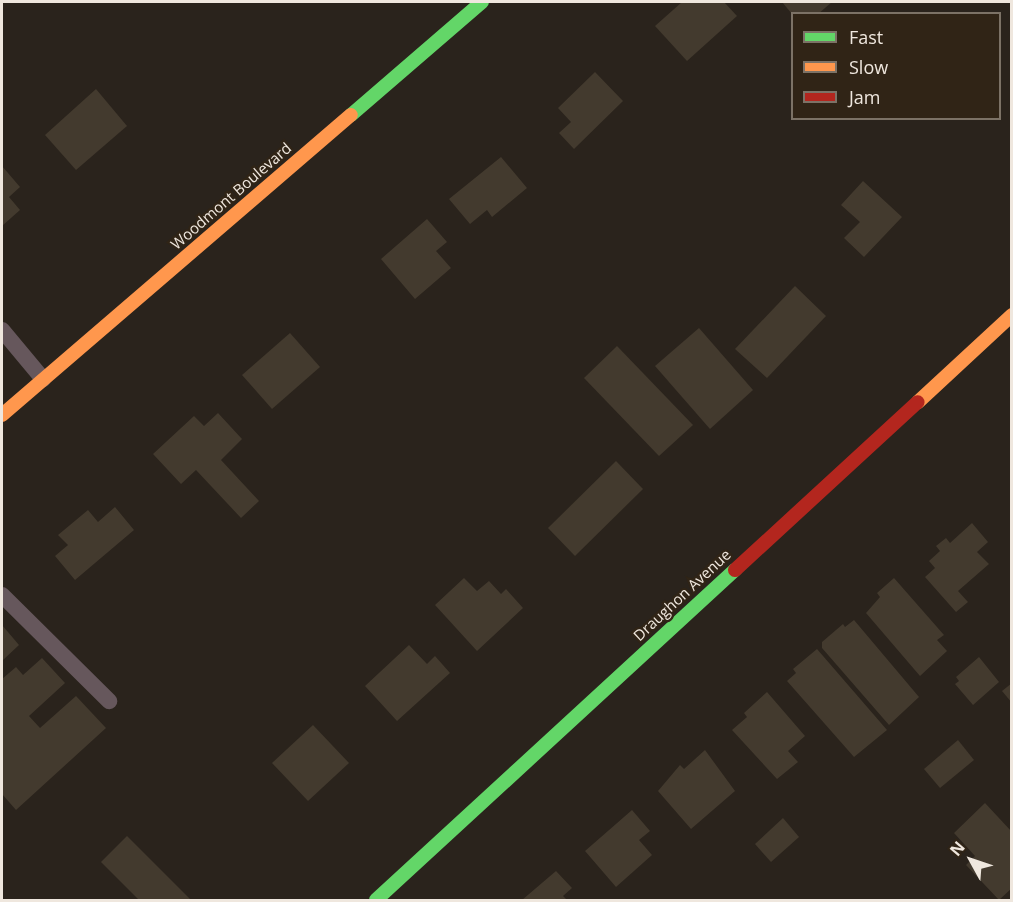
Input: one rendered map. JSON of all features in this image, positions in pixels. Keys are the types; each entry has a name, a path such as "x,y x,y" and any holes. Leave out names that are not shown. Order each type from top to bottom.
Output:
{"street":[{"name":"Woodmont Boulevard","path":"2,415 482,2"},
{"name":"Draughon Avenue","path":"376,900 1011,315"}],"lane":[{"path":"2,330 43,379"},
{"path":"2,595 109,701"}],"building":[{"path":"682,2 724,2 737,16 687,61 655,26"},
{"path":"782,2 832,2 820,12 791,13"},
{"path":"595,72 623,101 574,149 559,133 571,122 558,108"},
{"path":"96,89 127,126 76,170 45,135"},
{"path":"501,157 527,188 492,217 487,210 470,224 449,199"},
{"path":"2,166 20,187 9,197 20,210 2,226"},
{"path":"863,181 902,217 864,257 844,238 860,222 841,205"},
{"path":"427,219 447,242 436,251 451,268 415,299 381,259"},
{"path":"795,286 826,316 767,378 735,349"},
{"path":"699,328 753,390 710,429 655,366"},
{"path":"290,333 320,367 272,409 242,375"},
{"path":"617,346 693,425 659,456 584,378"},
{"path":"218,413 242,439 221,460 259,501 241,518 196,470 181,484 153,454 194,416 204,426"},
{"path":"616,461 643,489 575,556 548,528"},
{"path":"115,507 134,530 75,580 55,556 68,545 58,535 88,510 98,522"},
{"path":"972,523 988,542 977,552 989,564 958,591 968,602 956,612 925,577 935,568 929,561 940,551 936,546 946,538 950,543"},
{"path":"464,578 477,591 489,581 501,594 506,589 523,608 477,651 435,605"},
{"path":"894,578 944,635 937,640 947,651 920,676 866,613 880,597 877,593"},
{"path":"854,620 919,697 889,725 822,648 822,642 843,624 845,627"},
{"path":"2,625 19,645 2,661"},
{"path":"409,645 427,664 435,656 450,673 397,721 365,686"},
{"path":"817,649 887,730 854,757 787,681 796,673 793,669"},
{"path":"979,657 999,682 973,705 955,684 959,681 956,677"},
{"path":"42,658 65,683 29,716 40,728 76,696 106,728 16,810 2,794 2,679 16,667 23,675"},
{"path":"1012,683 1012,703 1002,691"},
{"path":"767,692 805,736 788,751 798,762 777,779 732,730 747,717 744,713"},
{"path":"313,725 349,763 308,801 272,763"},
{"path":"958,740 974,760 940,788 924,769"},
{"path":"705,750 735,791 691,829 658,791 680,765 684,769"},
{"path":"985,803 1012,832 1012,888 999,900 966,865 975,856 954,833"},
{"path":"632,810 650,831 639,840 652,855 616,887 585,851"},
{"path":"783,818 799,837 771,862 755,844"},
{"path":"127,836 191,900 139,900 101,862"},
{"path":"556,871 572,888 563,896 567,900 522,900"}],"traffic: fast":[{"path":"351,115 482,2"},
{"path":"376,900 735,570"}],"traffic: slow":[{"path":"2,415 351,115"},
{"path":"918,402 1012,315"}],"traffic: jam":[{"path":"735,570 918,402"}]}
